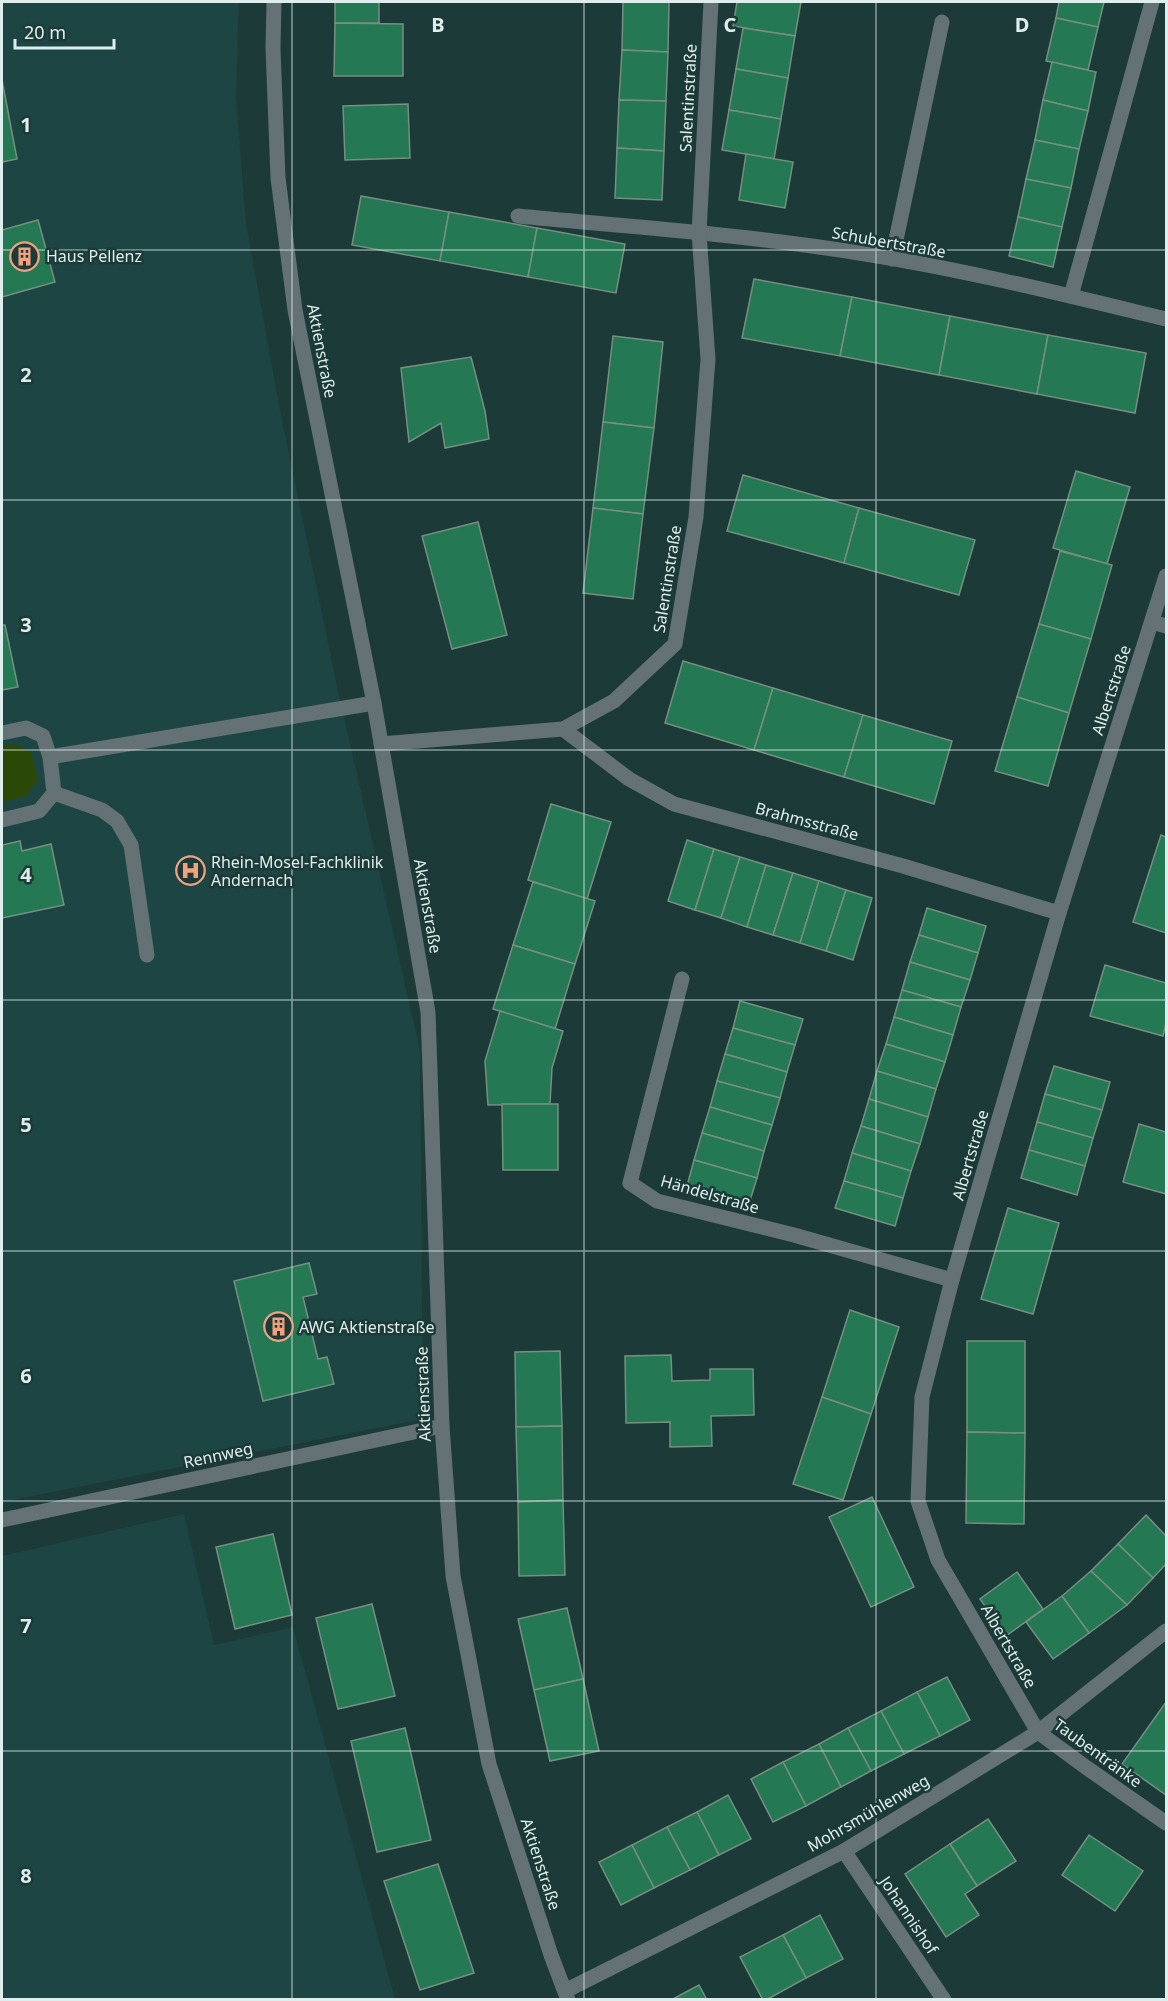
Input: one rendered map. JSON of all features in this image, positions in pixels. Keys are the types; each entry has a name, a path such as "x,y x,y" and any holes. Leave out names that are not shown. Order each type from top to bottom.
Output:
{"street":[{"name":"Aktienstraße","path":"274,2 273,48 278,178 295,310 374,703 428,1012 442,1426 453,1576 489,1764 551,1955 567,1995"},
{"name":"Salentinstraße","path":"381,744 563,729 614,701 675,644 696,517 708,359 699,233 711,2"},
{"path":"1071,296 1152,2"},
{"path":"892,259 942,22"},
{"path":"518,216 699,233"},
{"name":"Schubertstraße","path":"699,233 865,254 1009,282 1167,319"},
{"name":"Albertstraße","path":"1038,1732 938,1560 918,1501 922,1398 952,1280 1059,913 1159,624 1167,576"},
{"path":"50,757 374,703"},
{"path":"2,734 26,728 44,736 50,757 54,793 39,811 2,820"},
{"name":"Brahmsstraße","path":"563,729 629,779 674,804 903,866 1059,913"},
{"path":"54,793 102,810 117,821 131,844 147,956"},
{"name":"Händelstraße","path":"682,979 630,1183 657,1201 794,1235 952,1280"},
{"name":"Rennweg","path":"2,1520 442,1426"},
{"name":"Mohrsmühlenweg","path":"567,1995 844,1851 1038,1732 1167,1631"},
{"name":"Taubentränke","path":"1038,1732 1095,1774 1167,1822"},
{"name":"Johannishof","path":"844,1851 944,2000"}],"shaded area":[{"name":"Rhein-Mosel-Fachklinik Andernach","path":"2,2 239,2 236,98 246,223 280,410 338,691 420,1050 423,1419 2,1502"},
{"path":"184,1514 214,1645 293,1627 395,1999 2,1999 2,1556"}],"green space":[{"path":"14,744 31,752 38,779 26,796 2,802 2,747"}],"building":[{"path":"335,2 379,2 379,23 335,23"},
{"path":"623,2 669,2 668,52 622,50"},
{"path":"737,2 801,2 795,36 733,26"},
{"path":"1059,2 1104,2 1098,27 1056,18"},
{"path":"1056,18 1098,27 1088,70 1046,61"},
{"path":"335,23 403,24 403,76 334,76"},
{"path":"743,28 795,36 788,78 736,69"},
{"path":"622,50 668,52 666,101 619,100"},
{"path":"1052,62 1096,72 1088,111 1043,100"},
{"path":"736,69 788,78 781,119 729,110"},
{"path":"2,80 17,159 2,162"},
{"path":"619,100 666,101 664,151 617,148"},
{"path":"1043,100 1088,111 1079,149 1035,140"},
{"path":"408,104 410,158 345,160 343,106"},
{"path":"729,110 781,119 774,159 722,150"},
{"path":"1035,140 1079,149 1071,188 1026,179"},
{"path":"617,148 664,151 662,200 615,198"},
{"path":"746,154 793,162 785,208 739,200"},
{"path":"1026,179 1071,188 1062,227 1018,217"},
{"path":"361,196 449,212 440,261 352,245"},
{"path":"449,212 537,228 528,277 440,261"},
{"path":"1018,217 1062,227 1053,267 1009,256"},
{"name":"Haus Pellenz","path":"38,220 55,282 2,297 2,230"},
{"path":"537,228 625,244 616,293 528,277"},
{"path":"754,279 852,297 840,356 742,338"},
{"path":"852,297 950,316 939,375 840,356"},
{"path":"950,316 1048,335 1037,394 939,375"},
{"path":"1048,335 1146,353 1135,413 1037,394"},
{"path":"613,336 663,342 654,428 603,422"},
{"path":"471,357 485,411 489,439 445,448 441,423 409,442 401,368"},
{"path":"603,422 654,428 643,514 593,508"},
{"path":"1076,471 1130,487 1107,564 1053,548"},
{"path":"743,475 859,508 844,563 727,531"},
{"path":"593,508 643,514 633,599 583,593"},
{"path":"859,508 975,540 959,595 844,563"},
{"path":"478,522 507,635 452,649 422,536"},
{"path":"1060,551 1112,565 1091,639 1039,624"},
{"path":"1039,624 1091,639 1069,713 1017,697"},
{"path":"2,625 5,625 18,687 2,690"},
{"path":"683,661 773,688 754,750 665,723"},
{"path":"773,688 863,715 844,777 754,750"},
{"path":"1017,697 1069,713 1048,786 995,771"},
{"path":"863,715 952,741 934,804 844,777"},
{"path":"551,804 611,822 587,899 528,880"},
{"path":"1161,835 1166,837 1166,933 1133,922"},
{"path":"687,840 714,849 695,910 668,901"},
{"path":"20,841 22,851 51,844 64,905 2,918 2,845"},
{"path":"714,849 740,857 721,918 695,910"},
{"path":"740,857 766,865 747,927 721,918"},
{"path":"766,865 793,873 773,935 747,927"},
{"path":"793,873 819,881 800,943 773,935"},
{"path":"819,881 846,890 826,951 800,943"},
{"path":"533,882 595,901 575,964 513,945"},
{"path":"846,890 872,898 853,960 826,951"},
{"path":"927,908 986,926 978,953 919,935"},
{"path":"919,935 978,953 970,980 910,962"},
{"path":"513,945 575,964 555,1029 493,1009"},
{"path":"910,962 970,980 961,1007 902,990"},
{"path":"1105,965 1166,983 1166,1023 1163,1036 1090,1016"},
{"path":"902,990 961,1007 953,1035 894,1017"},
{"path":"740,1001 803,1019 795,1045 733,1028"},
{"path":"500,1011 563,1031 552,1068 550,1104 488,1105 485,1061"},
{"path":"894,1017 953,1035 945,1062 886,1044"},
{"path":"733,1028 795,1045 787,1072 725,1054"},
{"path":"886,1044 945,1062 936,1089 877,1071"},
{"path":"725,1054 787,1072 780,1098 717,1081"},
{"path":"1054,1066 1110,1082 1102,1110 1045,1094"},
{"path":"877,1071 936,1089 928,1117 869,1099"},
{"path":"717,1081 780,1098 772,1125 710,1107"},
{"path":"1045,1094 1102,1110 1093,1138 1037,1122"},
{"path":"869,1099 928,1117 920,1144 861,1126"},
{"path":"502,1104 558,1104 558,1170 503,1170"},
{"path":"710,1107 772,1125 764,1151 702,1133"},
{"path":"1037,1122 1093,1138 1085,1166 1029,1150"},
{"path":"1139,1124 1166,1132 1166,1194 1123,1182"},
{"path":"861,1126 920,1144 911,1171 852,1153"},
{"path":"702,1133 764,1151 757,1178 694,1160"},
{"path":"1029,1150 1085,1166 1077,1195 1021,1178"},
{"path":"852,1153 911,1171 903,1198 844,1181"},
{"path":"694,1160 757,1178 749,1204 687,1186"},
{"path":"844,1181 903,1198 895,1226 835,1208"},
{"path":"1008,1208 1059,1223 1033,1314 981,1299"},
{"name":"AWG Aktienstraße","path":"309,1263 317,1294 303,1297 318,1359 327,1357 334,1384 263,1401 234,1281"},
{"path":"850,1310 899,1327 871,1414 822,1397"},
{"path":"967,1341 1025,1341 1025,1433 967,1432"},
{"path":"560,1351 562,1426 516,1427 515,1352"},
{"path":"671,1355 672,1381 710,1380 710,1369 753,1369 754,1415 711,1416 712,1446 670,1447 670,1422 626,1423 625,1356"},
{"path":"822,1397 871,1414 843,1500 793,1484"},
{"path":"562,1426 563,1500 518,1502 516,1427"},
{"path":"967,1432 1025,1433 1024,1524 966,1523"},
{"path":"872,1497 914,1587 871,1607 829,1517"},
{"path":"563,1500 565,1575 519,1576 518,1502"},
{"path":"1146,1515 1166,1536 1166,1564 1153,1578 1118,1544"},
{"path":"273,1534 292,1615 235,1629 216,1547"},
{"path":"1118,1544 1153,1578 1127,1605 1091,1571"},
{"path":"1091,1571 1127,1605 1089,1633 1062,1596"},
{"path":"1017,1572 1043,1609 1006,1636 980,1599"},
{"path":"1062,1596 1089,1633 1053,1659 1026,1622"},
{"path":"372,1604 395,1696 338,1709 316,1618"},
{"path":"567,1608 583,1679 534,1690 518,1619"},
{"path":"947,1677 970,1720 940,1736 917,1692"},
{"path":"583,1679 599,1751 550,1761 534,1690"},
{"path":"917,1692 940,1736 904,1754 881,1711"},
{"path":"1166,1702 1166,1795 1122,1764"},
{"path":"881,1711 904,1754 871,1771 848,1728"},
{"path":"405,1728 431,1840 377,1852 351,1741"},
{"path":"848,1728 871,1771 841,1787 819,1744"},
{"path":"819,1744 841,1787 806,1806 783,1762"},
{"path":"783,1762 806,1806 773,1822 751,1779"},
{"path":"728,1795 751,1839 719,1855 697,1812"},
{"path":"697,1812 719,1855 690,1870 667,1827"},
{"path":"988,1819 1016,1861 977,1886 950,1844"},
{"path":"667,1827 690,1870 654,1888 632,1845"},
{"path":"1089,1835 1143,1871 1115,1911 1062,1875"},
{"path":"950,1844 977,1886 965,1894 979,1915 946,1937 905,1874"},
{"path":"632,1845 654,1888 621,1905 599,1862"},
{"path":"438,1864 474,1973 420,1990 384,1881"},
{"path":"820,1915 843,1959 806,1978 783,1935"},
{"path":"783,1935 806,1978 763,2000 740,1957"},
{"path":"699,1985 707,2000 671,2000"}],"place":[{"name":"Haus Pellenz","path":"25,256"},
{"name":"Rhein-Mosel-Fachklinik Andernach","path":"190,871"},
{"name":"AWG Aktienstraße","path":"278,1327"}]}
